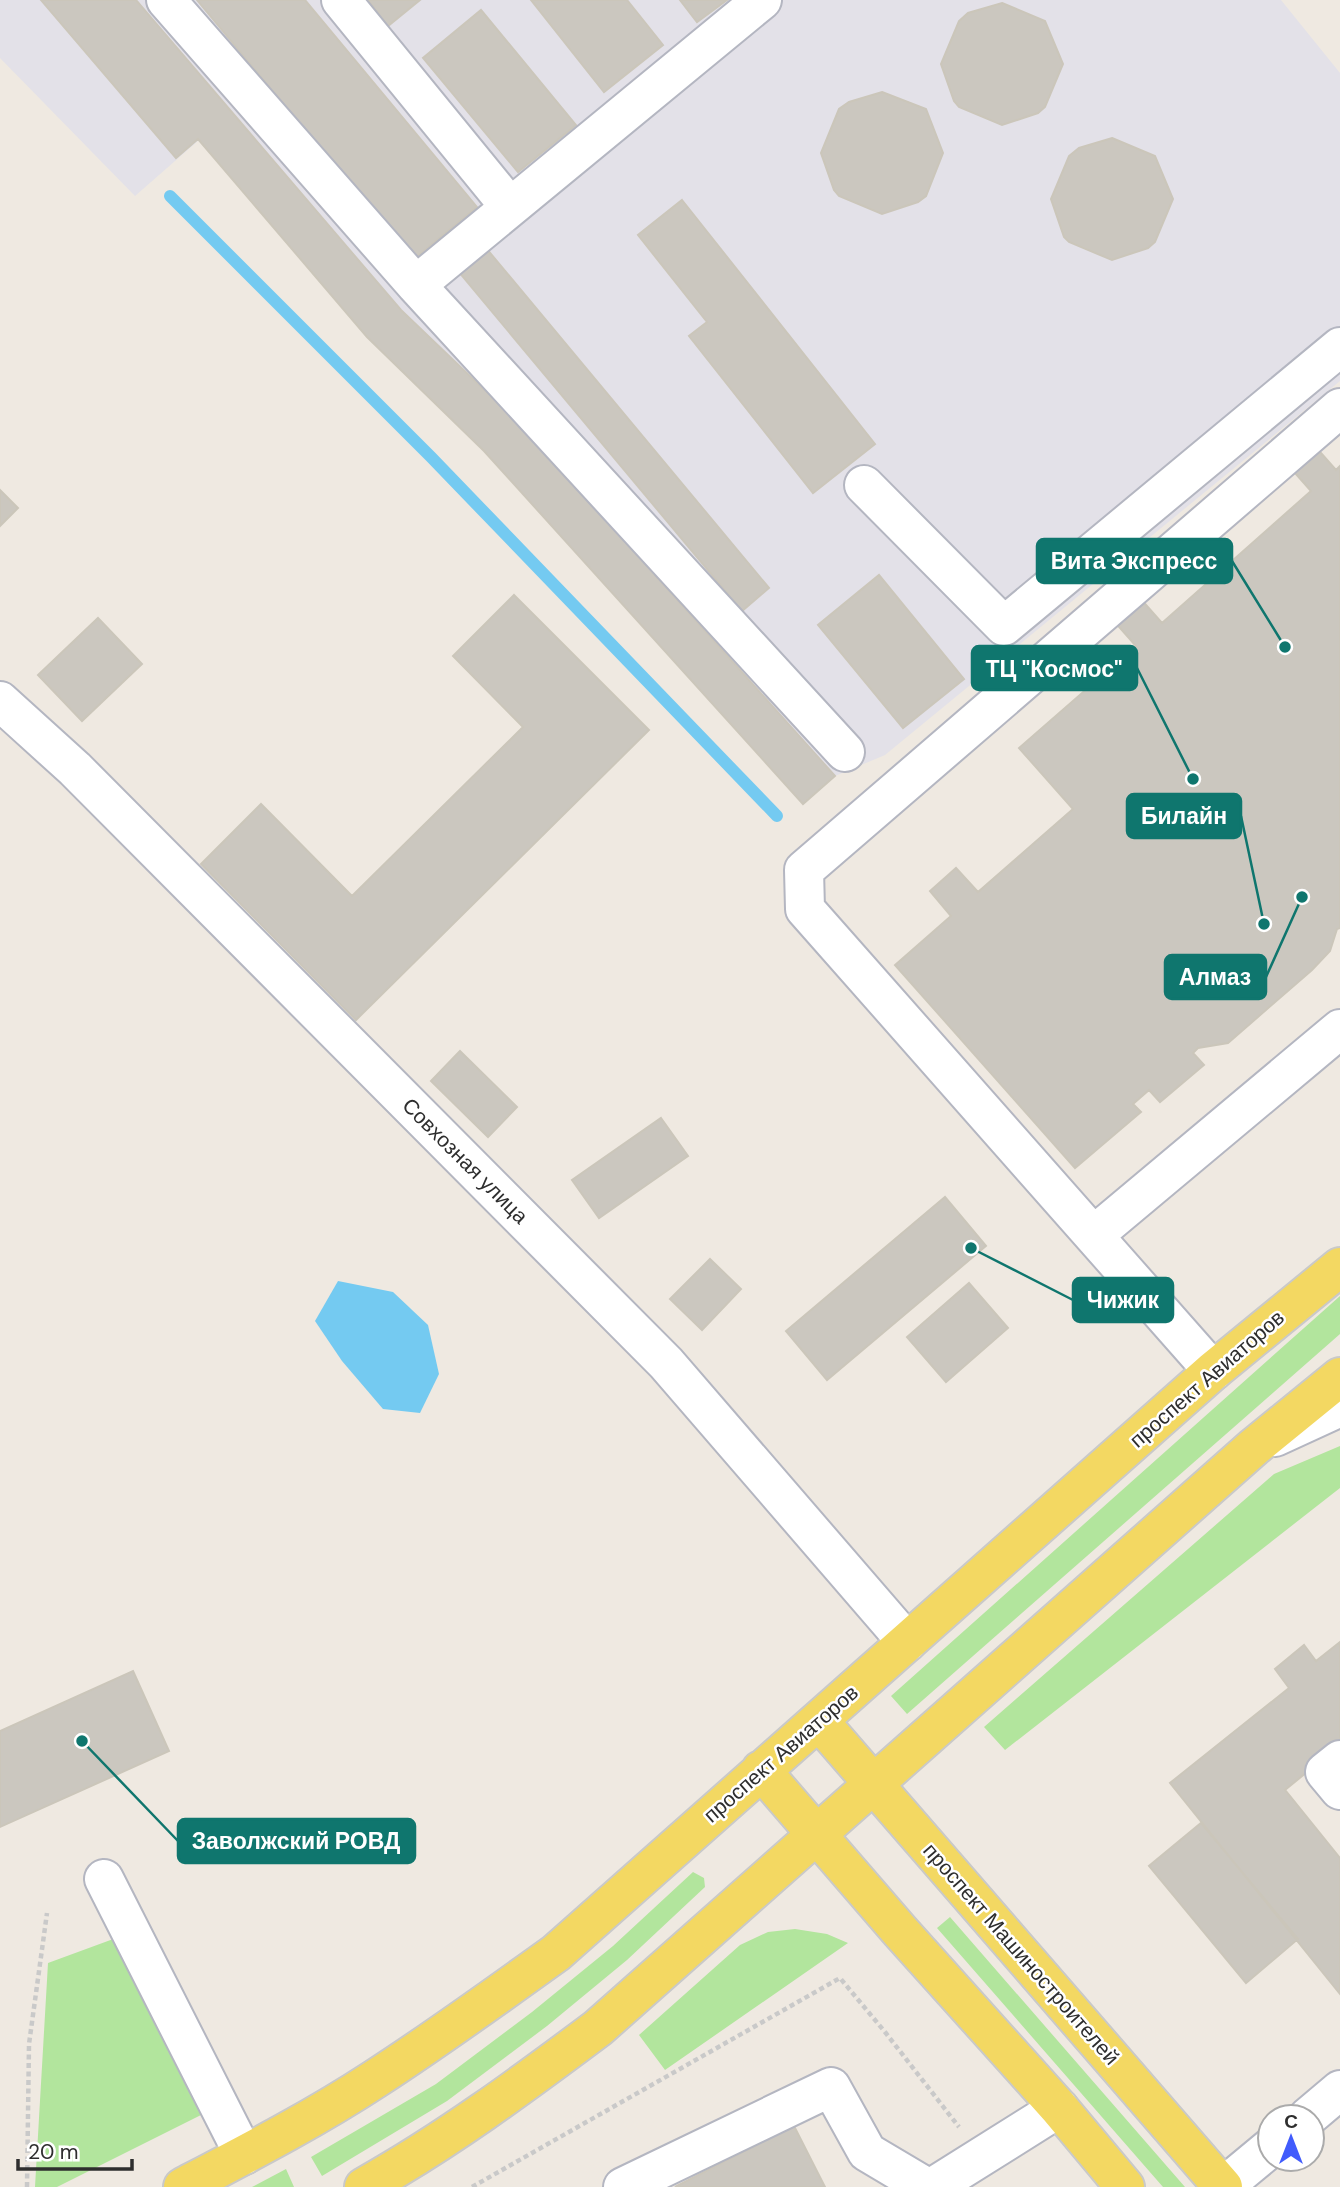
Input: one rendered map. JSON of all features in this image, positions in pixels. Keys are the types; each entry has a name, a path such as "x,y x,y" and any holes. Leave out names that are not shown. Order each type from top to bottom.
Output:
{"main road":[{"name":"проспект Авиаторов","path":"183,2187 373,2080 469,2016 556,1953 1213,1371 1340,1267"},
{"path":"364,2187 419,2156 598,2028 1254,1447 1340,1377"},
{"name":"проспект Машиностроителей","path":"819,1721 1223,2187"},
{"path":"761,1770 1059,2108 1125,2187"}],"street":[{"path":"166,0 416,285 845,752"},
{"path":"341,0 510,207"},
{"path":"416,285 762,0"},
{"path":"864,485 1004,626 1340,347"},
{"path":"1213,1371 805,909 804,870 1340,408"},
{"name":"Совхозная улица","path":"0,701 75,769 666,1363 907,1642"},
{"path":"1094,1235 1340,1029"},
{"path":"1254,1447 1340,1408"},
{"path":"1340,1759 1325,1772 1340,1790"},
{"path":"104,1879 244,2155"},
{"path":"623,2187 831,2087 870,2169 926,2187"},
{"path":"1325,2103 1340,2090"},
{"path":"933,2187 1059,2108"},
{"path":"1223,2187 1256,2160"}],"path":[{"path":"27,2187 29,2044 47,1913"},
{"path":"472,2187 840,1978 981,2157"}],"shaded area":[{"path":"0,0 1281,0 1340,73 1340,381 885,755 835,776 803,804 484,451 367,337 199,140 135,196 0,58"}],"green space":[{"path":"1340,1296 1340,1334 907,1714 891,1696"},
{"path":"1340,1446 1340,1488 1005,1750 984,1727 1274,1474"},
{"path":"693,1872 704,1878 705,1887 627,1960 547,2026 447,2101 322,2176 311,2157 436,2084 532,2012 613,1946"},
{"path":"950,1917 1185,2187 1163,2187 937,1928"},
{"path":"795,1929 827,1934 848,1943 665,2070 639,2035 740,1945 768,1932"},
{"path":"116,1938 203,2114 57,2187 35,2187 48,1963"},
{"path":"286,2169 294,2187 252,2187"}],"water":[{"path":"338,1281 393,1292 428,1325 439,1374 420,1413 383,1409 342,1361 315,1321"}],"building":[{"path":"41,0 136,0 401,310 517,421 835,776 803,804 484,451 367,337 198,139 176,158"},
{"path":"197,0 305,0 477,207 413,260"},
{"path":"368,0 420,0 388,26"},
{"path":"531,0 627,0 663,45 604,92"},
{"path":"680,0 727,0 697,22"},
{"path":"1002,3 1045,21 1063,64 1045,107 1038,113 1002,125 959,107 954,101 941,64 959,21 968,13"},
{"path":"481,10 576,125 518,172 423,58"},
{"path":"882,92 926,109 943,153 926,196 918,202 882,214 839,196 834,190 821,153 839,109 849,102"},
{"path":"1112,138 1155,156 1173,199 1155,242 1148,248 1112,260 1069,242 1064,237 1051,199 1069,156 1079,148"},
{"path":"682,200 875,444 813,493 689,336 707,322 638,235"},
{"path":"486,248 769,588 742,611 458,271"},
{"path":"1313,444 1336,470 1340,466 1340,928 1337,929 1330,951 1312,970 1228,1043 1198,1048 1193,1053 1204,1065 1160,1102 1149,1090 1133,1104 1141,1112 1075,1168 895,965 951,916 930,891 956,868 978,892 1073,809 1019,748 1136,646 1113,620 1139,597 1162,623 1311,491 1288,465"},
{"path":"0,490 18,508 0,526"},
{"path":"879,575 964,679 903,728 818,625"},
{"path":"514,595 649,730 356,1020 201,864 261,804 352,896 523,727 453,656"},
{"path":"98,618 142,664 82,721 38,675"},
{"path":"460,1051 517,1107 488,1137 431,1081"},
{"path":"661,1118 688,1156 599,1218 572,1180"},
{"path":"945,1197 986,1246 827,1380 786,1331"},
{"path":"710,1259 741,1289 702,1330 670,1299"},
{"path":"969,1283 1008,1328 946,1382 907,1337"},
{"path":"1340,1642 1340,1745 1285,1790 1340,1858 1340,1994 1170,1783 1289,1688 1275,1669 1304,1645 1316,1661"},
{"path":"133,1671 169,1751 0,1827 0,1731"},
{"path":"1201,1823 1298,1939 1246,1983 1149,1866"},
{"path":"794,2126 825,2187 675,2187"}],"waterway":[{"path":"170,196 431,457 777,816"}],"place":[{"name":"Вита Экспресс","path":"1285,647"},
{"name":"ТЦ \"Космос\"","path":"1193,779"},
{"name":"Алмаз","path":"1302,897"},
{"name":"Билайн","path":"1264,924"},
{"name":"Чижик","path":"971,1248"},
{"name":"Заволжский РОВД","path":"82,1741"}]}
